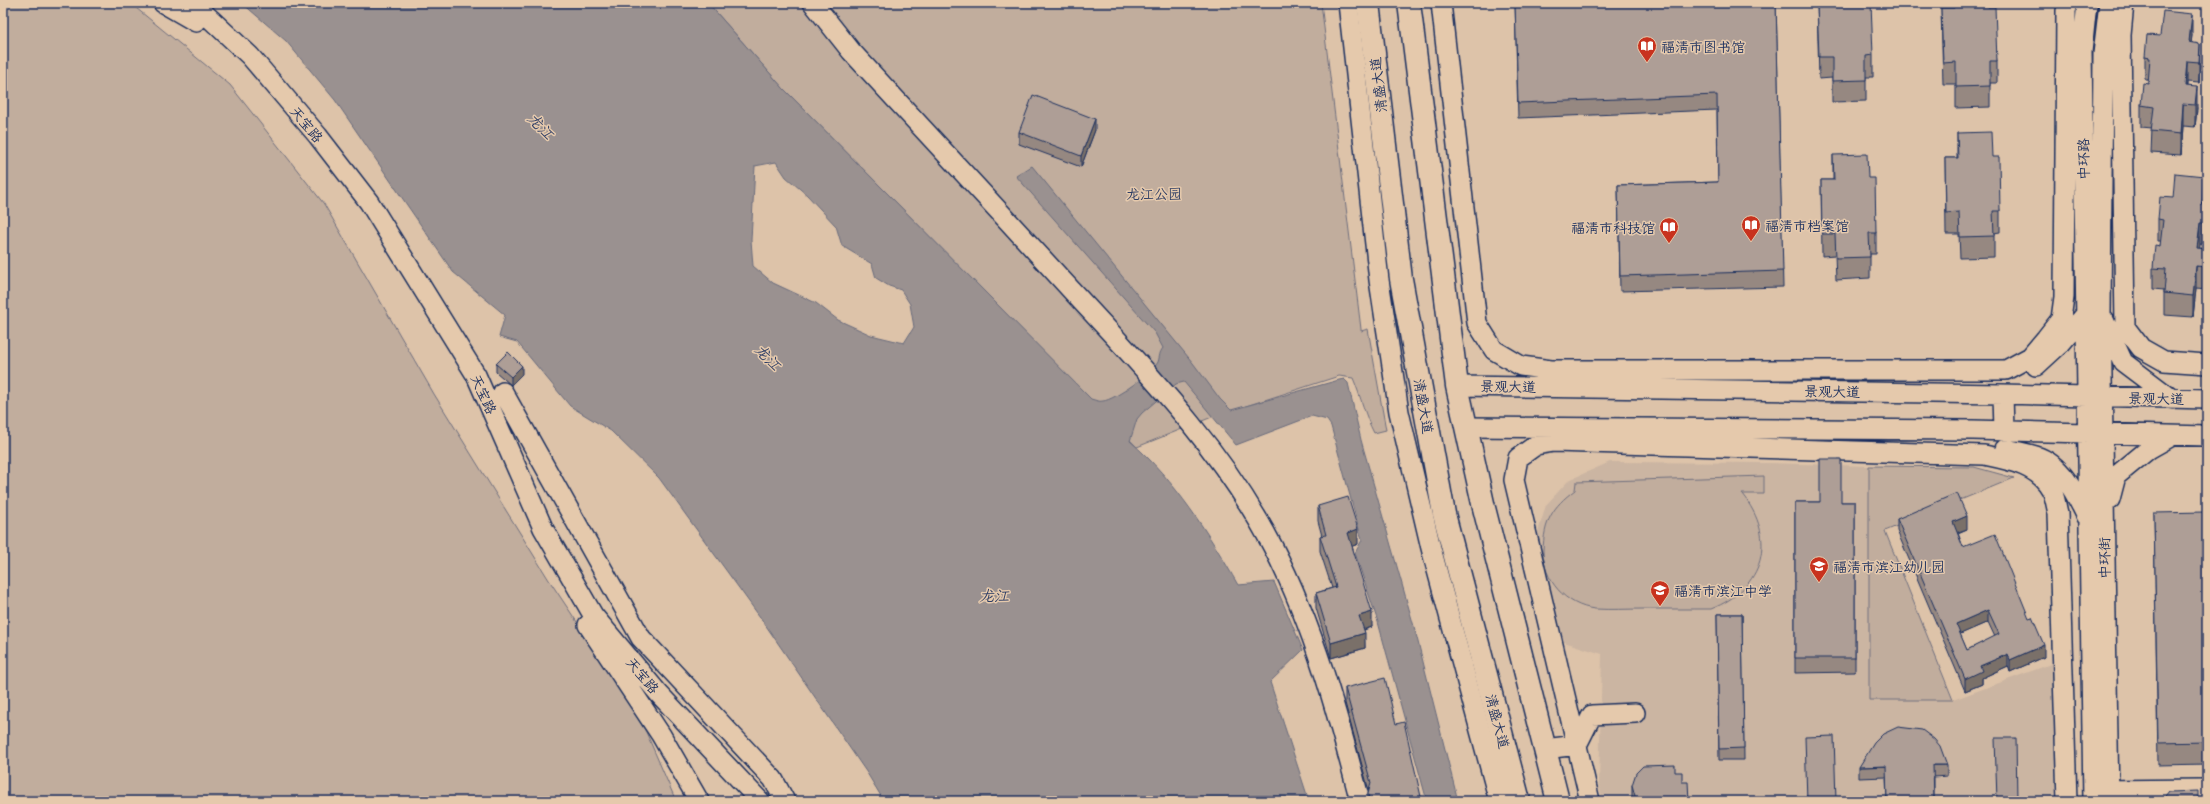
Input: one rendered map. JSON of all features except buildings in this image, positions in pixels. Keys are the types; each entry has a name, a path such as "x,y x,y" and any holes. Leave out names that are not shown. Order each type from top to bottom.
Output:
{"main road":[{"name":"清盛大道","path":"1368,3 1401,279 1444,514 1519,801"},
{"path":"1409,3 1457,386 1484,508 1558,801"}],"street":[{"name":"天宝路","path":"163,3 198,23 243,63 360,207 468,379 532,530 591,631 662,735 700,801"},
{"name":"天宝路","path":"186,3 204,13 250,56 318,136 369,202 476,375 543,528 593,615 668,704 760,801"},
{"path":"813,3 851,51 1146,370 1228,471 1274,548 1292,588 1335,705 1360,801"},
{"path":"1348,3 1379,280 1399,412 1431,548 1499,801"},
{"path":"1441,3 1477,323 1494,350 1521,366 1551,370 1770,371 2006,370 2030,357 2046,338 2061,318 2064,297 2066,11 2068,3"},
{"name":"中环路","path":"2087,3 2082,52 2093,315"},
{"name":"中环路","path":"2093,315 2103,54 2109,3"},
{"path":"2124,3 2121,36 2125,327 2141,348 2164,361 2207,364"},
{"path":"1976,394 2034,367 2093,315 2123,362 2172,399"},
{"name":"中环街","path":"2093,315 2101,795"},
{"name":"景观大道","path":"1457,386 2003,394 2207,399"},
{"path":"503,392 641,638 773,779 785,801"},
{"path":"2003,394 2004,431"},
{"path":"1466,427 1974,430 2207,436"},
{"path":"1974,430 1994,446 2037,456 2060,472 2096,522"},
{"path":"2096,522 2116,476 2149,449 2172,436"},
{"path":"1590,801 1514,480 1518,458 1536,446 1554,442 1984,455 2013,461 2037,473 2052,489 2058,513 2067,801"},
{"path":"1577,745 1592,715 1634,713"},
{"path":"1545,749 1577,745"},
{"path":"2101,795 2207,789"}],"shaded area":[{"name":"福清市滨江中学","path":"1610,462 1768,463 1869,466 1869,700 1953,700 2056,662 2055,801 1603,801 1599,786 1602,654 1561,641 1536,539 1546,505 1569,480"}],"green space":[{"path":"3,3 130,3 230,85 324,204 434,394 549,580 607,667 646,732 676,801 3,801"},
{"name":"龙江公园","path":"708,3 1321,3 1361,331 1368,329 1386,430 1374,433 1353,378 1339,376 1212,417 1137,447 783,88"},
{"path":"1869,466 1974,467 2014,478 1885,531 1953,700 1869,700"},
{"path":"1764,476 1764,494 1742,494 1753,511 1760,528 1762,545 1760,560 1754,575 1743,588 1729,600 1711,609 1595,609 1584,607 1575,603 1558,590 1547,572 1543,551 1545,531 1551,516 1560,502 1575,490 1576,482"}],"water":[{"name":"龙江","path":"242,3 708,3 783,88 1091,399 1103,401 1124,391 1155,367 1163,348 1155,333 1016,176 1032,166 1193,363 1220,399 1231,410 1339,380 1344,379 1348,383 1361,440 1415,630 1458,801 1427,801 1378,622 1355,553 1362,540 1331,426 1327,420 1312,416 1236,445 1184,382 1176,384 1142,413 1137,419 1130,441 1162,473 1190,508 1238,585 1274,582 1303,650 1270,682 1309,801 884,801 867,773 760,617 659,478 611,431 570,406 517,342 499,337 505,315 453,272 335,100 286,41","holes":["776,162 786,177 807,195 836,226 842,246 872,264 876,278 889,286 901,290 910,304 914,327 904,343 871,335 838,320 816,303 773,283 753,266 751,240 755,166"]}],"place":[{"name":"福清市图书馆","path":"1647,63"},
{"name":"福清市档案馆","path":"1751,242"},
{"name":"福清市科技馆","path":"1669,244"},
{"name":"福清市滨江幼儿园","path":"1819,583"},
{"name":"福清市滨江中学","path":"1660,607"}]}
